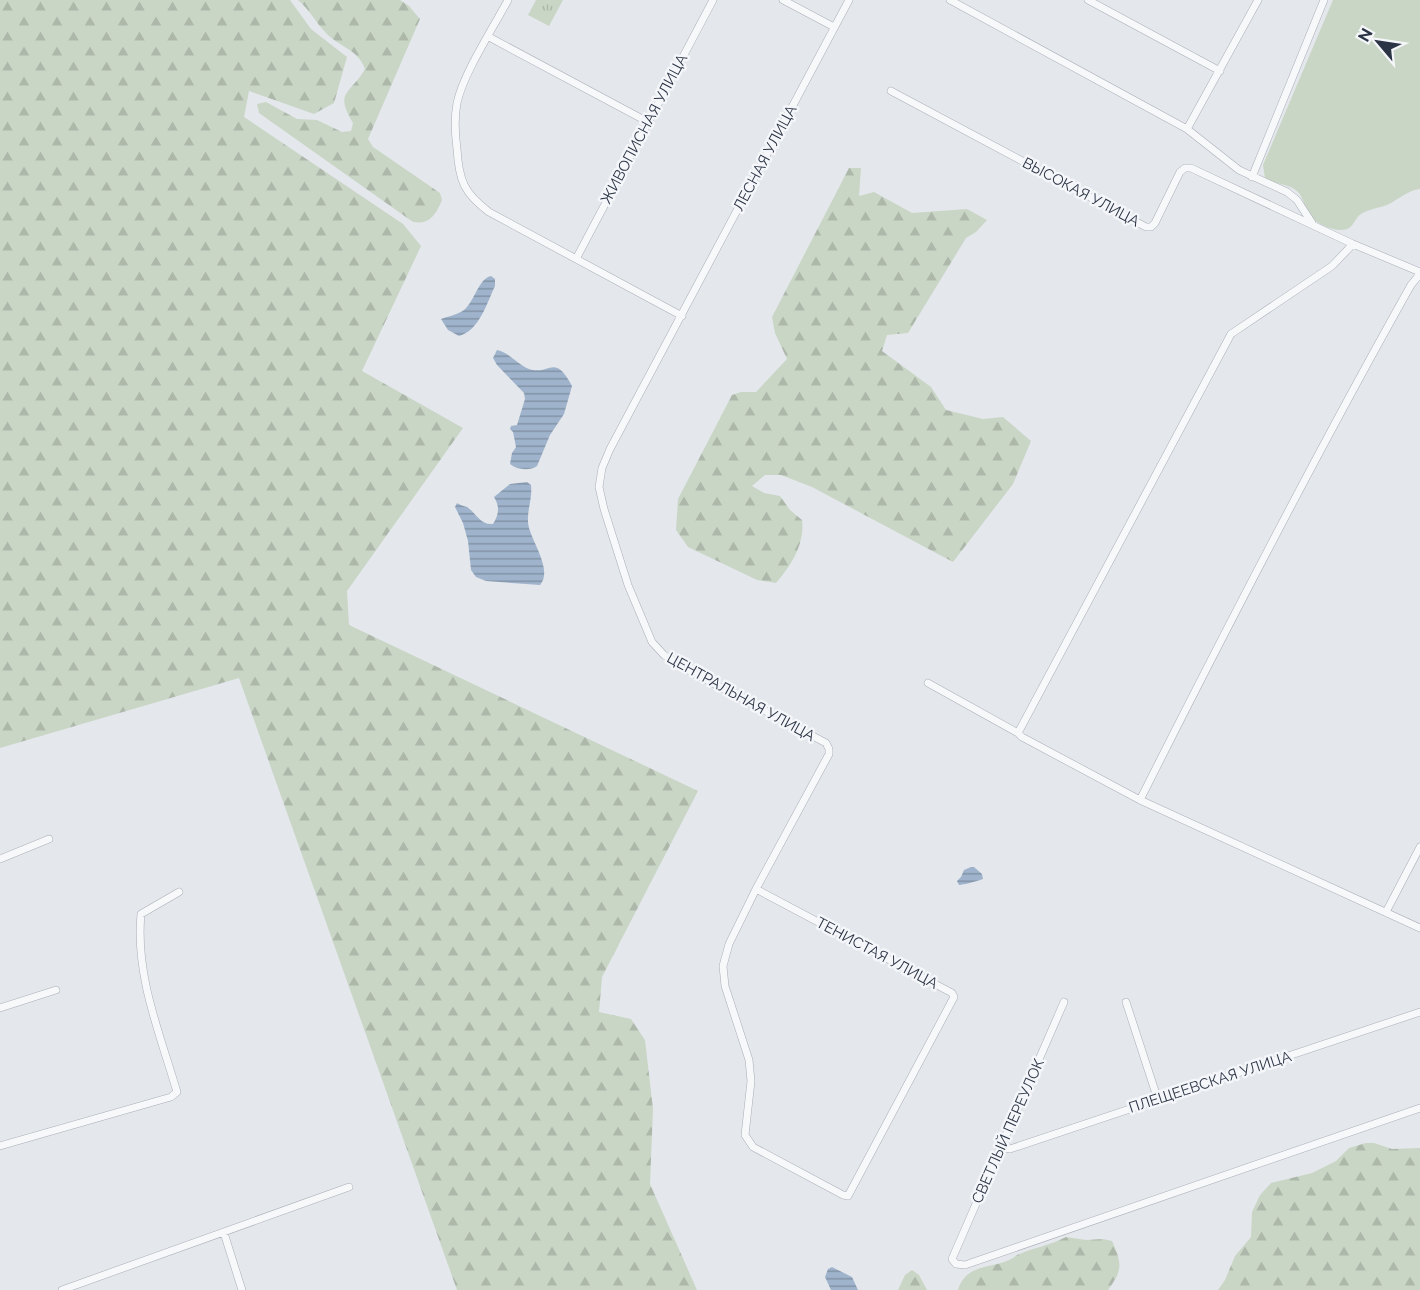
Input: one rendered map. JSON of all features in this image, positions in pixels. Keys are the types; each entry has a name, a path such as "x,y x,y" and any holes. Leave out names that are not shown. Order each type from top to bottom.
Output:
{"street":[{"path":"508,0 467,76 457,102 455,124 458,161 462,182 471,199 489,212 682,316"},
{"name":"ЖИВОПИСНАЯ УЛИЦА","path":"576,259 713,0"},
{"path":"783,0 834,27"},
{"name":"ЛЕСНАЯ УЛИЦА","path":"682,316 849,0"},
{"path":"950,0 1187,129 1220,157 1252,177 1287,192 1297,200 1313,225 1420,273 1360,376 1140,800"},
{"path":"1088,0 1220,71"},
{"path":"1187,129 1258,0"},
{"path":"1252,177 1324,0"},
{"path":"489,37 648,122"},
{"name":"ВЫСОКАЯ УЛИЦА","path":"891,91 1146,226 1150,227 1155,223 1180,172 1185,168 1191,168 1313,225"},
{"path":"1018,733 1231,334 1332,266 1353,244"},
{"name":"ЦЕНТРАЛЬНАЯ УЛИЦА","path":"682,316 610,449 602,468 599,487 628,585 652,642 664,655 684,668 826,743 829,749 829,754 729,944 723,966 725,986 749,1060 751,1081 745,1135 753,1147 848,1196"},
{"path":"928,683 1022,737 1140,800 1420,928"},
{"path":"0,859 49,839"},
{"path":"1386,912 1420,847"},
{"name":"ТЕНИСТАЯ УЛИЦА","path":"756,889 952,993 954,997 848,1196"},
{"path":"0,1146 171,1097 177,1092 146,988 139,940 141,914 179,892"},
{"path":"0,1008 56,990"},
{"name":"СВЕТЛЫЙ ПЕРЕУЛОК","path":"1064,1002 952,1259 956,1264 965,1265 1420,1108"},
{"path":"1126,1002 1158,1100"},
{"name":"ПЛЕЩЕЕВСКАЯ УЛИЦА","path":"1000,1147 1010,1149 1420,1012"},
{"path":"62,1290 349,1187"},
{"path":"224,1233 242,1290"}],"green space":[{"path":"0,0 290,0 311,29 347,57 334,103 314,114 249,91 244,117 403,224 421,246 362,371 463,428 347,591 349,625 698,791 602,977 599,1012 631,1019 645,1040 653,1109 650,1184 697,1290 457,1290 239,678 0,748"},
{"path":"298,0 400,0 409,6 420,19 368,139 373,147 440,193 442,200 435,214 428,220 413,222 259,113 257,104 266,102 297,119 317,120 342,132 351,131 353,123 347,113 344,99 365,69 358,57 331,38"},
{"path":"536,0 563,0 549,26 528,15"},
{"path":"1333,0 1420,0 1420,189 1407,193 1387,205 1364,212 1345,230 1329,228 1314,220 1298,192 1265,178 1263,165"},
{"path":"849,168 861,168 859,196 874,192 912,213 967,209 987,220 976,232 966,238 908,333 887,335 882,351 931,387 946,410 983,419 1003,417 1031,441 1013,484 953,562 812,487 781,475 765,475 752,486 764,493 780,496 790,510 802,520 802,529 796,554 776,583 757,580 688,547 676,530 678,499 732,395 741,392 756,392 787,359 775,333 772,317"},
{"path":"1366,1143 1392,1149 1420,1148 1420,1290 1218,1290 1235,1256 1251,1237 1252,1212 1260,1195 1271,1183 1312,1173 1336,1161 1349,1148"},
{"path":"1066,1237 1112,1241 1118,1255 1119,1266 1116,1277 1108,1290 958,1290 972,1271 1010,1260 1017,1255"},
{"path":"912,1270 919,1275 927,1290 898,1290 905,1275"}],"water":[{"path":"491,276 495,279 495,286 477,322 466,333 459,336 448,330 441,319 464,310 483,281"},
{"path":"497,350 529,369 542,370 552,367 561,370 572,386 564,414 550,435 537,466 531,469 520,469 510,464 516,447 513,432 510,429 511,426 517,425 525,399 524,393 493,358"},
{"path":"527,482 531,485 528,525 543,566 543,580 540,585 486,581 476,577 471,570 468,541 455,507 457,503 467,507 485,523 493,524 498,510 494,497 510,484"},
{"path":"971,867 982,874 983,879 959,885 957,881 964,870"},
{"path":"832,1267 852,1277 858,1290 831,1290 825,1277 828,1269"}]}
